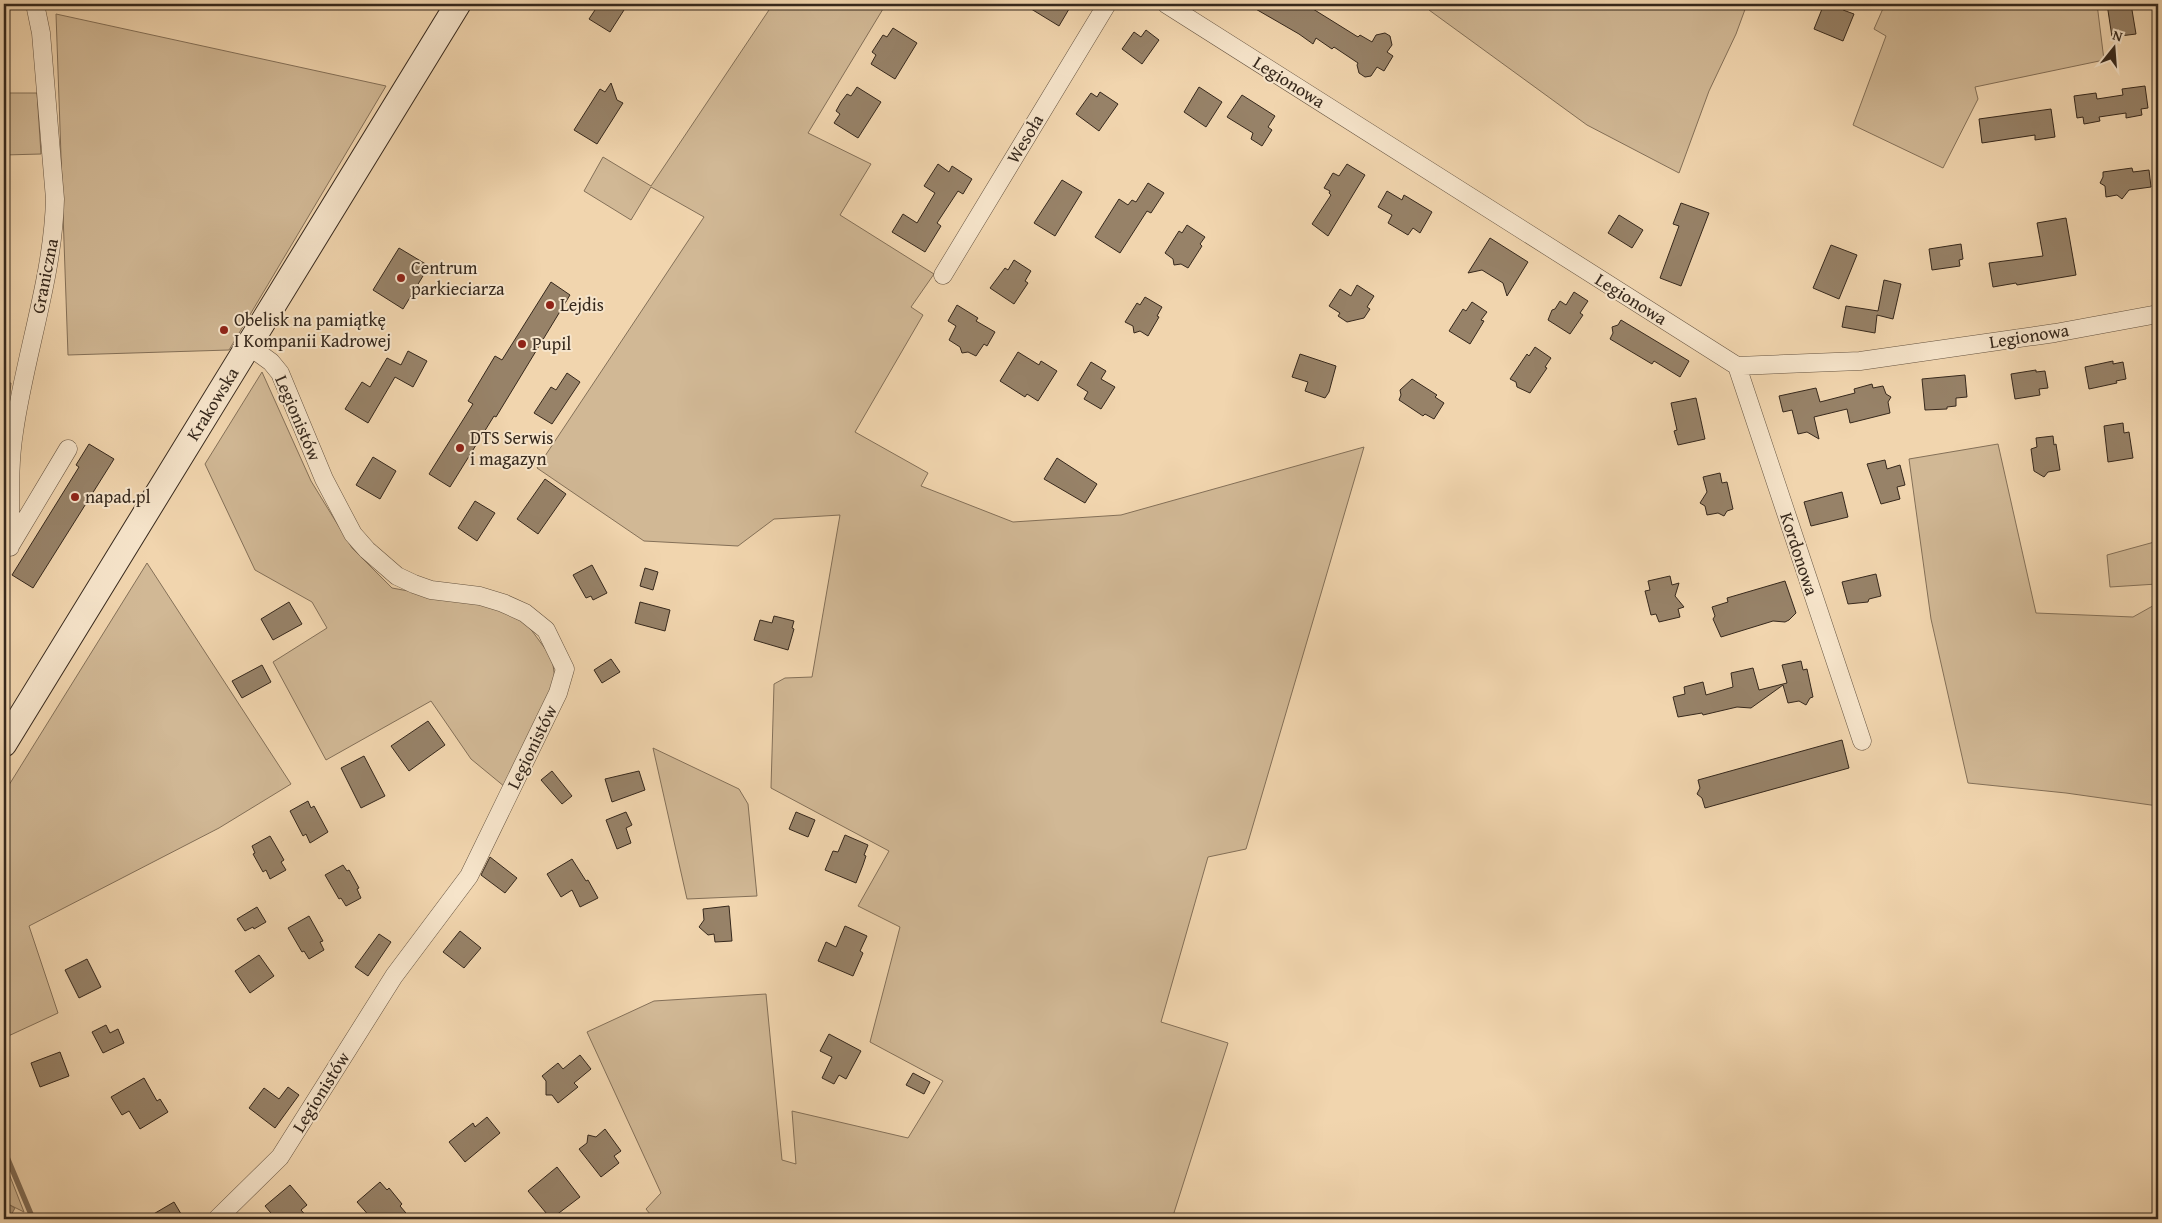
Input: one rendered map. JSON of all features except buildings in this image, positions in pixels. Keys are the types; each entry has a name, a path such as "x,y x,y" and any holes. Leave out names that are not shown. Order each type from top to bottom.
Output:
{"main road":[{"name":"Krakowska","path":"4,744 458,4"}],"street":[{"name":"Graniczna","path":"7,552 14,432 44,290 55,226 56,199 42,43 35,4"},
{"name":"Wesoła","path":"943,275 1108,4"},
{"name":"Legionowa","path":"1166,4 1737,366 1860,361 2055,333 2158,314"},
{"name":"Legionistów","path":"217,1219 280,1158 394,976 469,876 558,693 566,669 546,630 525,613 503,603 480,596 430,590 414,584 397,576 367,550 353,534 324,479 280,373 271,362 248,346"},
{"name":"Kordonowa","path":"1737,366 1862,741"},
{"name":"Graniczna","path":"7,552 68,449"}],"shaded area":[{"path":"773,4 886,4 808,133 871,164 840,215 934,274 911,307 923,315 855,432 928,473 921,486 1013,522 1121,515 1364,447 1246,849 1208,857 1161,1022 1228,1043 1172,1219 654,1219 646,1209 661,1193 587,1032 654,1001 766,994 782,1160 796,1164 792,1111 908,1138 943,1081 870,1042 900,927 858,906 889,851 771,788 774,684 785,678 812,677 840,515 774,519 738,546 644,541 537,468 704,217 651,187 631,220 584,191 603,157 651,186"},
{"path":"1433,4 1747,4 1736,34 1709,91 1679,173 1587,125 1429,10"},
{"path":"1885,4 2097,4 2104,60 1975,87 1978,99 1943,168 1853,125 1886,36 1874,29"},
{"path":"56,14 386,86 229,350 68,355"},
{"path":"4,93 37,93 41,154 4,155"},
{"path":"262,372 311,481 352,548 392,588 495,607 524,620 552,658 555,679 505,787 471,759 431,701 326,760 273,662 327,628 312,602 255,570 205,464"},
{"path":"4,383 11,383 4,444"},
{"path":"1998,444 2036,613 2133,617 2158,603 2158,806 2066,793 1968,783 1931,619 1909,459"},
{"path":"2158,541 2158,603 2157,584 2110,587 2107,555"},
{"path":"147,563 291,784 219,828 29,926 58,1013 4,1038 4,793"},
{"path":"653,748 739,789 748,804 757,896 687,899"},
{"path":"4,1161 24,1212 4,1202"},
{"path":"4,1202 15,1208 9,1219 4,1219"}],"waterway":[{"path":"4,1150 33,1219"}],"place":[{"name":"Centrum parkieciarza","path":"401,278"},
{"name":"Lejdis","path":"550,305"},
{"name":"Obelisk na pamiątkę I Kompanii Kadrowej","path":"224,330"},
{"name":"Pupil","path":"522,344"},
{"name":"DTS Serwis i magazyn","path":"460,448"},
{"name":"napad.pl","path":"75,497"}]}
